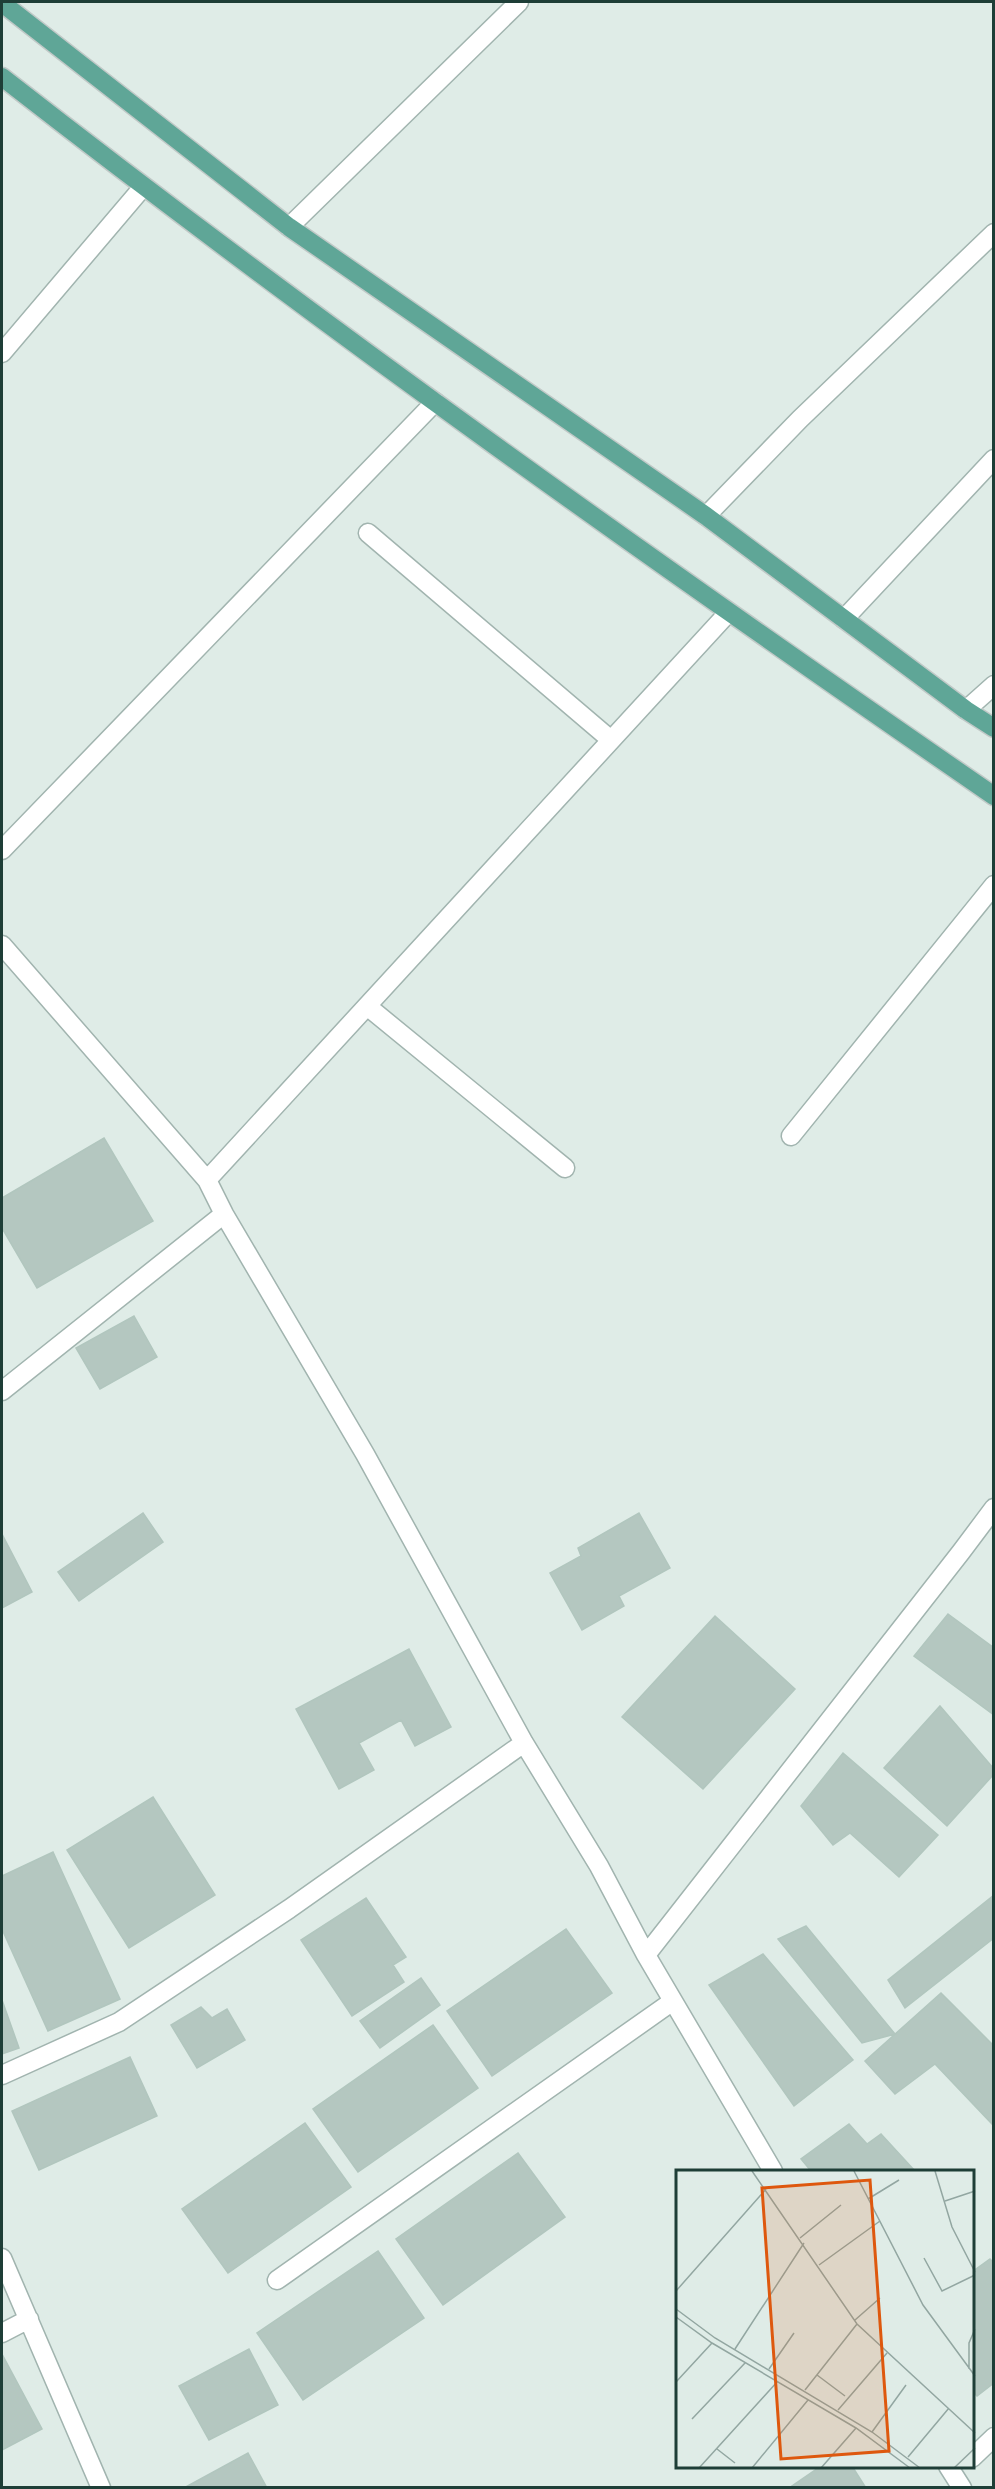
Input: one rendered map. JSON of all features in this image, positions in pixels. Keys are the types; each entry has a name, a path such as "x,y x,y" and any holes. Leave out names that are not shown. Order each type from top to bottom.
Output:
{"main road":[{"path":"2,3 289,227 706,516 993,728"},
{"path":"2,77 143,187 435,402 728,613 993,796"}],"street":[{"path":"289,227 519,2"},
{"path":"2,353 143,187"},
{"path":"706,516 800,419 993,233"},
{"path":"2,850 435,402"},
{"path":"844,619 993,459"},
{"path":"368,533 611,740"},
{"path":"207,1180 728,613"},
{"path":"966,710 993,685"},
{"path":"791,1136 993,885"},
{"path":"2,945 207,1180 224,1214 365,1454 524,1743 599,1866 646,1955 772,2170"},
{"path":"367,1006 565,1168"},
{"path":"2,1391 224,1214"},
{"path":"646,1955 993,1508"},
{"path":"2,2075 119,2022 289,1909 524,1743"},
{"path":"277,2280 673,2001"},
{"path":"2,2258 101,2487"},
{"path":"2,2333 29,2319"},
{"path":"974,2456 993,2437"}],"building":[{"path":"104,1138 153,1221 37,1288 2,1228 2,1198"},
{"path":"134,1316 157,1357 100,1389 76,1348"},
{"path":"143,1513 163,1542 79,1601 58,1572"},
{"path":"639,1513 670,1568 619,1596 624,1606 582,1630 550,1573 581,1556 578,1548"},
{"path":"2,1534 32,1592 2,1608"},
{"path":"948,1614 994,1648 994,1715 914,1656"},
{"path":"715,1616 795,1689 703,1789 622,1717"},
{"path":"409,1649 451,1727 415,1746 401,1720 359,1743 374,1770 339,1789 296,1709"},
{"path":"940,1706 994,1769 994,1774 947,1826 884,1768"},
{"path":"843,1753 938,1835 899,1877 850,1833 833,1845 801,1806"},
{"path":"153,1797 215,1895 129,1948 67,1850"},
{"path":"53,1852 120,1999 48,2031 2,1929 2,1876"},
{"path":"994,1895 994,1938 905,2008 888,1980"},
{"path":"366,1898 406,1957 393,1965 404,1982 352,2016 301,1940"},
{"path":"806,1926 895,2034 862,2043 778,1939"},
{"path":"566,1929 612,1993 492,2076 447,2011"},
{"path":"763,1954 853,2060 794,2106 709,1985"},
{"path":"421,1978 440,2005 380,2048 360,2021"},
{"path":"941,1993 994,2046 994,2126 935,2064 895,2094 865,2061"},
{"path":"2,2000 19,2048 2,2054"},
{"path":"201,2007 212,2018 227,2009 245,2040 197,2068 171,2025"},
{"path":"433,2025 478,2088 358,2172 313,2109"},
{"path":"130,2057 157,2116 39,2170 12,2111"},
{"path":"305,2123 351,2187 228,2273 182,2209"},
{"path":"849,2124 867,2144 881,2134 914,2170 810,2170 801,2159"},
{"path":"518,2153 565,2217 443,2305 396,2239"},
{"path":"378,2251 424,2318 303,2400 257,2333"},
{"path":"990,2259 994,2263 994,2383 977,2396 974,2393 974,2271"},
{"path":"249,2349 278,2405 209,2440 179,2386"},
{"path":"2,2354 42,2429 2,2450"},
{"path":"248,2453 267,2488 184,2488"},
{"path":"818,2468 853,2468 866,2488 789,2488"}]}
